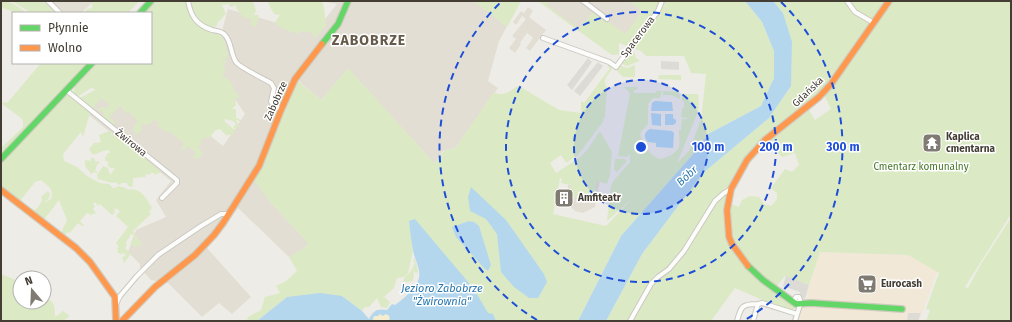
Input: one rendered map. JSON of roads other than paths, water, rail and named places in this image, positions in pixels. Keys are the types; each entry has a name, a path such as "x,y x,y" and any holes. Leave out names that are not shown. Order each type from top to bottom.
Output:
{"street":[{"path":"48,1 59,12"},
{"path":"141,12 151,1"},
{"path":"188,1 193,18 198,23 223,33 229,40 231,51 236,63 271,83 274,88 271,102 281,110"},
{"name":"Zabobrze","path":"122,321 155,287 195,255 214,235 229,214 259,166 295,79 338,24 348,1"},
{"path":"583,1 607,19"},
{"name":"Spacerowa","path":"544,38 609,62 616,67 658,11 662,1"},
{"path":"847,1 855,12 874,23"},
{"name":"Gdańska","path":"798,304 790,300 754,273 732,244 729,237 727,218 731,189 747,160 757,148 819,97 830,84 889,1"},
{"path":"1,159 91,64"},
{"name":"Żwirowa","path":"66,90 177,180 177,183 162,198"},
{"name":"Gdańska","path":"630,321 651,284 658,276 669,269 684,251 715,202 724,193 731,189"},
{"path":"1,190 83,255 93,265 113,292 116,302 116,321"},
{"path":"116,302 137,276 158,255 186,235 220,215 224,213 229,214"},
{"path":"737,321 740,308 748,304 762,303 797,314"},
{"path":"795,321 798,304 811,303 902,309"},
{"path":"754,320 758,304"}],"water":[{"name":"Bóbr","path":"745,1 773,1 783,13 792,42 791,86 769,118 703,173 642,254 606,321 578,321 621,236 695,152 708,134 761,106 774,78 774,51 762,22"},
{"path":"655,101 672,102 673,111 651,111 652,103"},
{"path":"651,113 661,114 661,126 652,125"},
{"path":"665,114 673,114 673,118 676,120 676,123 673,125 665,125"},
{"path":"650,129 672,131 674,133 673,148 656,147 656,143 648,142 645,135"},
{"path":"471,187 506,220 544,274 547,282 538,298 529,298 514,287 501,272 497,234 486,219 470,211 468,197"},
{"name":"Jezioro Zabobrze \"Żwirownia\"","path":"415,219 474,289 488,313 493,314 496,321 389,321 390,318 388,315 386,314 383,316 380,314 378,316 374,316 374,321 257,321 287,297 320,293 342,296 362,311 369,319 376,311 381,309 387,310 392,304 395,305 412,291 418,281 418,268 412,246 409,221"},
{"path":"469,221 474,222 479,226 491,265 488,271 456,237 452,227"}],"place":[{"name":"Kaplica cmentarna","path":"932,143"},
{"name":"Amfiteatr","path":"564,198"},
{"name":"Eurocash","path":"867,284"}],"district":[{"name":"ZABOBRZE","path":"369,40"}],"park label":[{"name":"Cmentarz komunalny","path":"921,167"}]}
